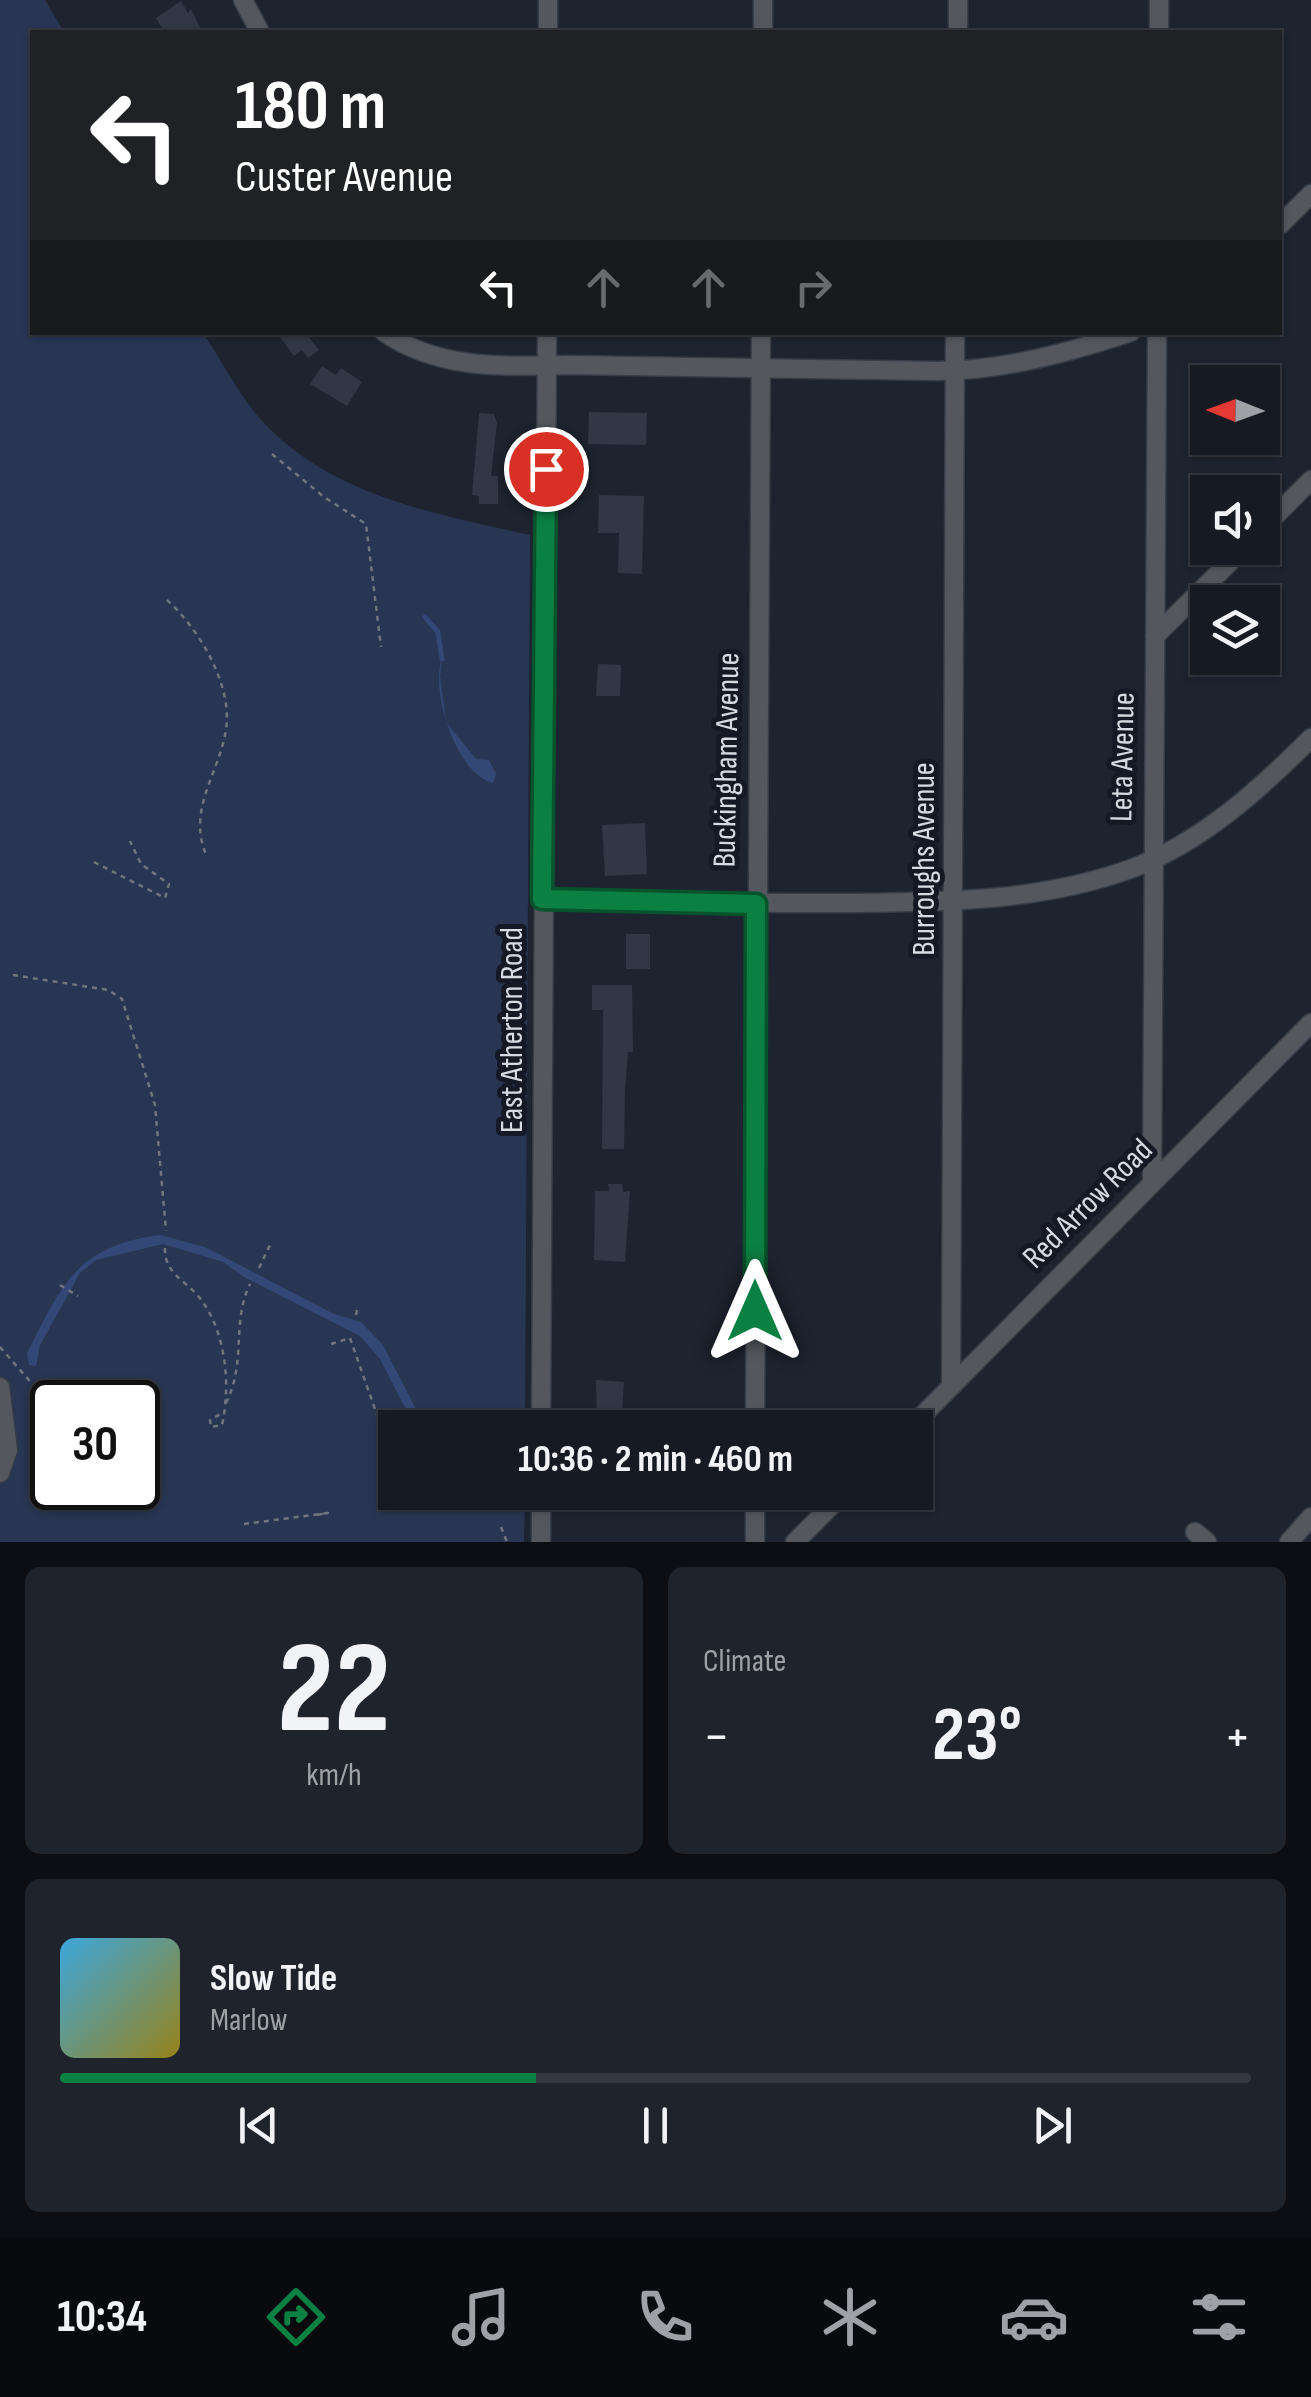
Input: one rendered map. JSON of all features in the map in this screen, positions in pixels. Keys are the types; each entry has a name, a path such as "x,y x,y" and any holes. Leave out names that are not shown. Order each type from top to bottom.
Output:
{"street":[{"path":"242,0 259,30"},
{"path":"548,0 548,30"},
{"path":"763,0 763,30"},
{"path":"958,0 958,30"},
{"path":"1159,0 1159,30"},
{"path":"1282,223 1311,194"},
{"path":"390,335 428,355 522,370 548,366 955,370 1055,357 1122,335"},
{"name":"East Atherton Road","path":"541,1410 548,335"},
{"name":"Buckingham Avenue","path":"755,1410 761,335"},
{"name":"Burroughs Avenue","path":"951,1386 955,335"},
{"name":"Leta Avenue","path":"1152,1182 1157,335"},
{"path":"1280,511 1311,480"},
{"path":"1155,636 1227,565"},
{"path":"542,899 756,904 955,902 1056,888 1152,858 1252,797 1311,738"},
{"name":"Red Arrow Road","path":"928,1410 1311,1023"},
{"path":"0,1387 8,1428 8,1450 0,1473"},
{"path":"541,1510 541,1542"},
{"path":"755,1510 755,1542"},
{"path":"795,1542 826,1510"},
{"path":"1288,1542 1311,1518"}],"path":[{"path":"272,454 324,497 366,524 381,647"},
{"path":"167,600 199,638 220,680 226,732 200,814 200,838 206,857"},
{"path":"94,862 165,898 169,884 141,864 130,841"},
{"path":"13,975 108,990 122,999 157,1115 158,1178 166,1231"},
{"path":"259,1268 271,1243"},
{"path":"165,1248 170,1270 201,1300 216,1328 224,1360 226,1404"},
{"path":"224,1412 241,1362 241,1308 250,1284"},
{"path":"60,1285 78,1296"},
{"path":"330,1344 350,1338 378,1418"},
{"path":"0,1348 30,1382"},
{"path":"284,1511 286,1520"},
{"path":"244,1524 316,1516"},
{"path":"501,1527 507,1542"}],"shaded area":[{"path":"0,0 45,0 63,30 30,30 30,335 204,335 263,422 321,468 353,485 422,510 530,535 525,1410 378,1410 378,1510 525,1510 524,1542 0,1542"},
{"path":"447,724 476,759 489,760 496,774 493,783 468,764"},
{"path":"160,1235 205,1247 334,1314 361,1322 383,1345 416,1410 406,1410 380,1359 360,1336 244,1277 223,1262 163,1244 96,1260 80,1273 40,1345 36,1366 29,1365 27,1353 51,1307 76,1272 109,1248"}],"building":[{"path":"181,1 188,13 191,9 201,30 163,30 156,18"},
{"path":"278,335 307,335 319,350 308,358 302,350 294,356"},
{"path":"322,366 336,375 341,368 362,382 347,406 310,384"},
{"path":"589,412 647,413 646,445 588,444"},
{"path":"479,413 494,414 497,423 491,476 498,476 498,504 479,504 479,496 472,495"},
{"path":"599,495 644,496 642,574 618,573 619,533 598,533"},
{"path":"598,664 621,665 620,696 596,696"},
{"path":"645,823 647,874 605,876 602,825"},
{"path":"626,934 650,934 650,969 626,969"},
{"path":"592,985 632,985 633,1052 628,1052 624,1149 602,1149 603,1010 592,1010"},
{"path":"608,1184 622,1184 623,1192 630,1191 625,1262 594,1260 595,1191 609,1191"},
{"path":"596,1380 624,1382 622,1410 597,1410"}],"waterway":[{"path":"425,617 438,632 442,659"}],"route":[{"path":"546,469 542,899 756,904 755,1311"}]}
